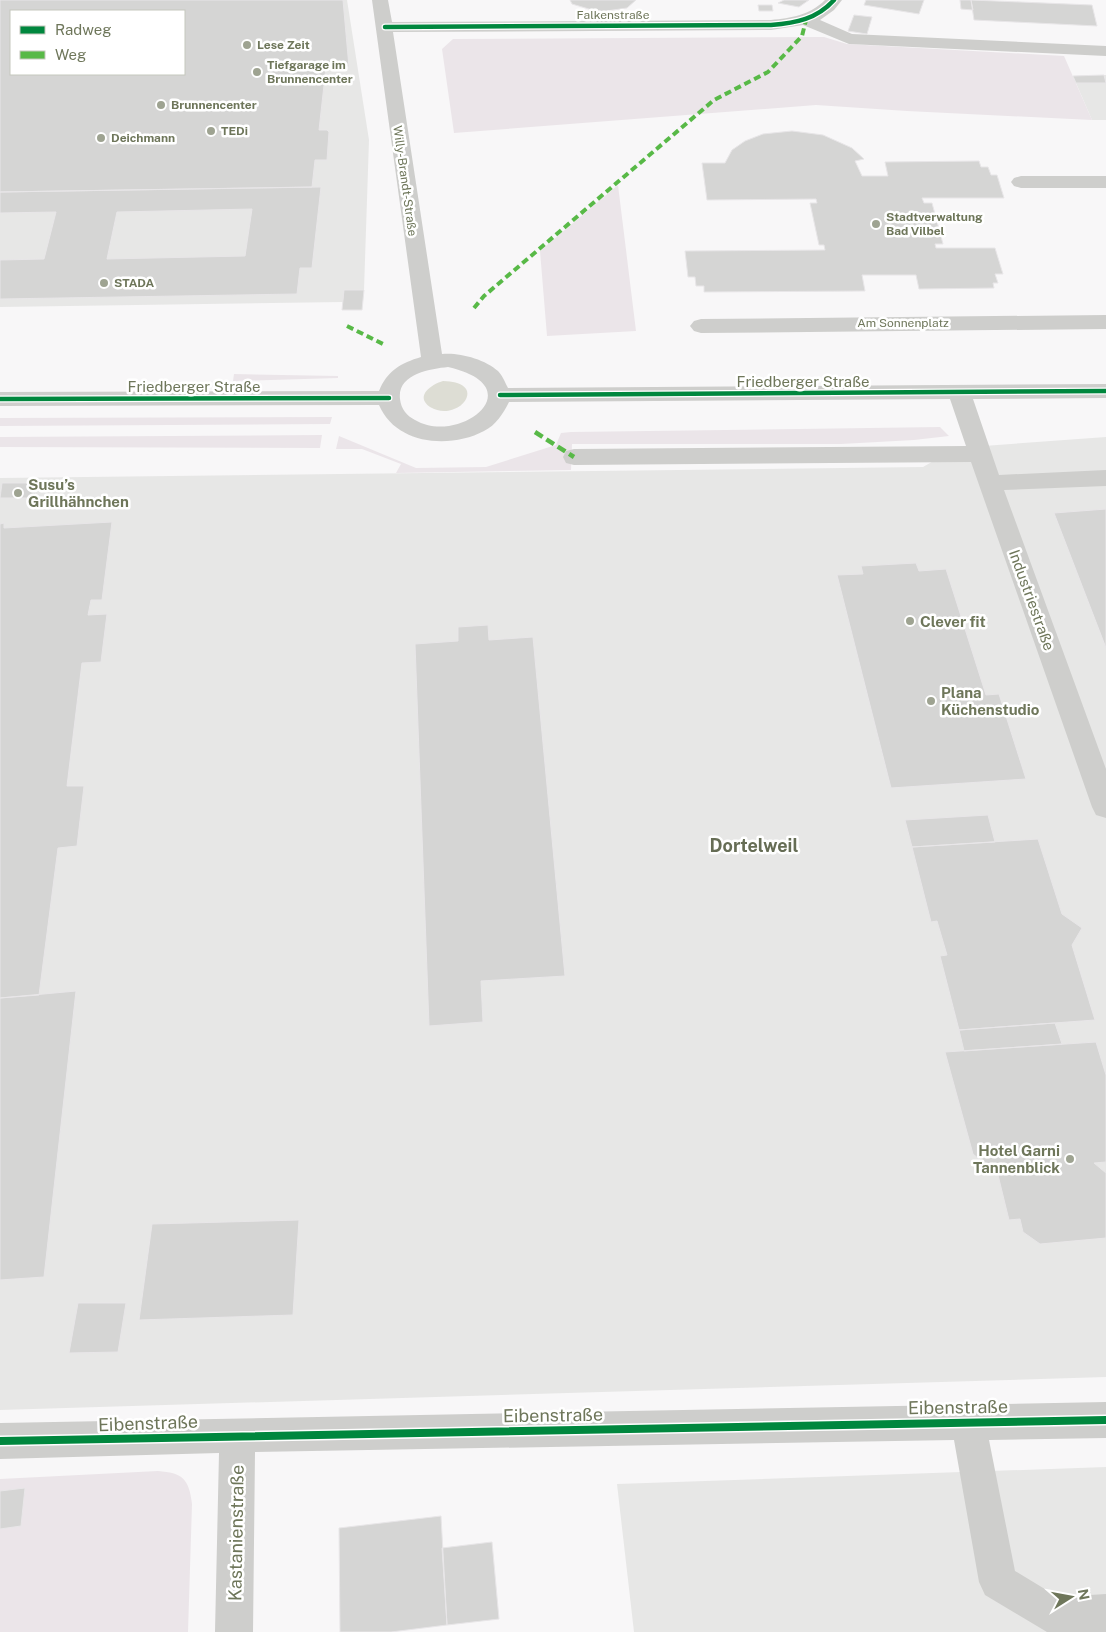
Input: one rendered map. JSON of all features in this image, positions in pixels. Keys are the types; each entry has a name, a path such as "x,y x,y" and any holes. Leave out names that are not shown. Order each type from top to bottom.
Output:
{"street":[{"name":"Willy-Brandt-Straße","path":"380,0 432,361"},
{"name":"Falkenstraße","path":"385,27 786,24 806,20 820,14 834,0"},
{"path":"806,20 849,39 1106,51"},
{"path":"1021,182 1106,182"},
{"name":"Am Sonnenplatz","path":"701,326 1106,322"},
{"path":"448,360 464,362 490,374 497,384 500,395 496,409 484,422 466,431 445,434 423,432 404,424 393,412 389,398 390,390 401,375 410,369 432,361 448,360"},
{"name":"Industriestraße","path":"959,392 1106,807"},
{"name":"Friedberger Straße","path":"500,395 1106,392"},
{"name":"Friedberger Straße","path":"0,399 389,398"},
{"path":"574,457 980,454"},
{"path":"990,484 1106,478"},
{"name":"Eibenstraße","path":"0,1442 237,1435 1106,1420"},
{"path":"968,1422 998,1582 1054,1616 1106,1614"},
{"name":"Kastanienstraße","path":"234,1632 237,1435"}],"shaded area":[{"path":"0,0 347,0 369,140 364,290 344,290 343,302 0,307"},
{"path":"824,37 847,44 1064,56 1092,120 816,105 454,133 442,49 453,39"},
{"path":"1106,75 1106,120 1092,120 1073,76"},
{"path":"618,185 636,331 547,336 540,251"},
{"path":"234,374 338,376 338,378 233,381"},
{"path":"443,381 457,383 465,388 467,394 465,401 459,407 441,411 430,407 426,403 424,395 426,391"},
{"path":"332,417 330,424 0,426 0,418"},
{"path":"940,427 949,436 841,444 572,444 571,470 396,473 401,464 362,449 336,449 339,436 416,468 486,467 556,445 561,433 571,432"},
{"path":"322,435 320,448 0,447 0,437"},
{"path":"1106,437 1106,1377 0,1410 0,478 923,467 956,448"},
{"path":"1106,1467 1106,1632 634,1632 617,1484"},
{"path":"158,1471 179,1475 189,1488 191,1495 188,1632 0,1632 0,1479"}],"building":[{"name":"Brunnencenter","path":"0,0 343,0 349,67 326,67 319,130 327,130 329,132 327,160 315,160 312,187 0,192"},
{"path":"570,0 636,0 627,8 599,12 572,4"},
{"path":"784,0 809,0 799,7 778,3"},
{"path":"866,0 924,0 919,14 864,5"},
{"path":"960,0 971,0 973,10 961,9"},
{"path":"971,0 1092,5 1097,26 974,20"},
{"path":"758,5 772,5 773,11 759,11"},
{"path":"854,15 872,17 867,34 848,31"},
{"path":"1104,75 1106,83 1076,83 1073,76"},
{"name":"Stadtverwaltung Bad Vilbel","path":"792,131 823,135 852,148 864,159 855,161 862,176 888,176 885,162 979,161 981,167 988,167 991,175 997,175 1004,198 922,198 924,203 932,203 943,244 935,244 936,248 995,248 1003,274 995,274 998,283 993,283 994,288 919,289 916,275 862,275 865,291 704,292 704,286 696,286 695,277 688,277 685,251 825,250 824,245 819,245 810,203 817,203 816,199 707,200 702,163 725,163 732,150 745,141 763,134"},
{"path":"321,187 312,268 300,268 297,294 0,299 0,260 44,259 56,212 0,213 0,192","holes":["252,209 245,256 107,259 117,212"]},
{"path":"344,290 364,290 362,310 342,310"},
{"name":"Susu’s Grillhähnchen","path":"2,483 39,483 34,498 0,498"},
{"path":"1106,509 1106,648 1054,513"},
{"path":"112,522 102,600 91,600 88,615 107,614 101,662 82,663 67,786 84,786 77,846 58,848 39,995 0,998 0,524 4,523 4,528"},
{"path":"916,563 919,571 946,569 986,695 999,694 1026,779 891,788 837,575 863,574 861,566"},
{"path":"488,625 489,640 533,637 565,976 481,981 483,1022 429,1026 415,644 458,641 458,627"},
{"path":"988,815 995,842 912,847 905,820"},
{"path":"1038,839 1062,914 1082,928 1072,945 1095,1020 959,1030 940,956 947,955 937,921 931,922 912,847"},
{"path":"76,991 44,1277 0,1280 0,998"},
{"path":"1055,1023 1062,1044 964,1051 959,1030"},
{"path":"1096,1042 1106,1075 1106,1162 1094,1163 1106,1173 1106,1238 1040,1244 1023,1232 1020,1219 1009,1220 998,1175 973,1154 945,1052"},
{"path":"299,1220 293,1315 139,1320 152,1224"},
{"path":"78,1303 126,1303 118,1352 69,1353"},
{"path":"25,1488 21,1526 0,1529 0,1491"},
{"path":"441,1516 447,1625 391,1632 340,1632 339,1528"},
{"path":"492,1542 499,1619 447,1625 442,1548"}],"marked path":[{"path":"474,308 484,296 714,100 768,72 802,36 806,20"},
{"path":"347,326 383,344"},
{"path":"535,432 574,457"}],"cycle path":[{"path":"385,27 771,25 789,23 814,16 828,7 834,0"},
{"path":"500,395 1106,391"},
{"path":"0,399 389,398"},
{"path":"0,1441 1106,1420"}],"place":[{"name":"Lese Zeit","path":"247,45"},
{"name":"Tiefgarage im Brunnencenter","path":"257,72"},
{"name":"Brunnencenter","path":"161,105"},
{"name":"TEDi","path":"211,131"},
{"name":"Deichmann","path":"101,138"},
{"name":"Stadtverwaltung Bad Vilbel","path":"876,224"},
{"name":"STADA","path":"104,283"},
{"name":"Susu’s Grillhähnchen","path":"18,493"},
{"name":"Clever fit","path":"910,621"},
{"name":"Plana Küchenstudio","path":"931,701"},
{"name":"Hotel Garni Tannenblick","path":"1070,1159"}],"district":[{"name":"Dortelweil","path":"754,845"}]}
